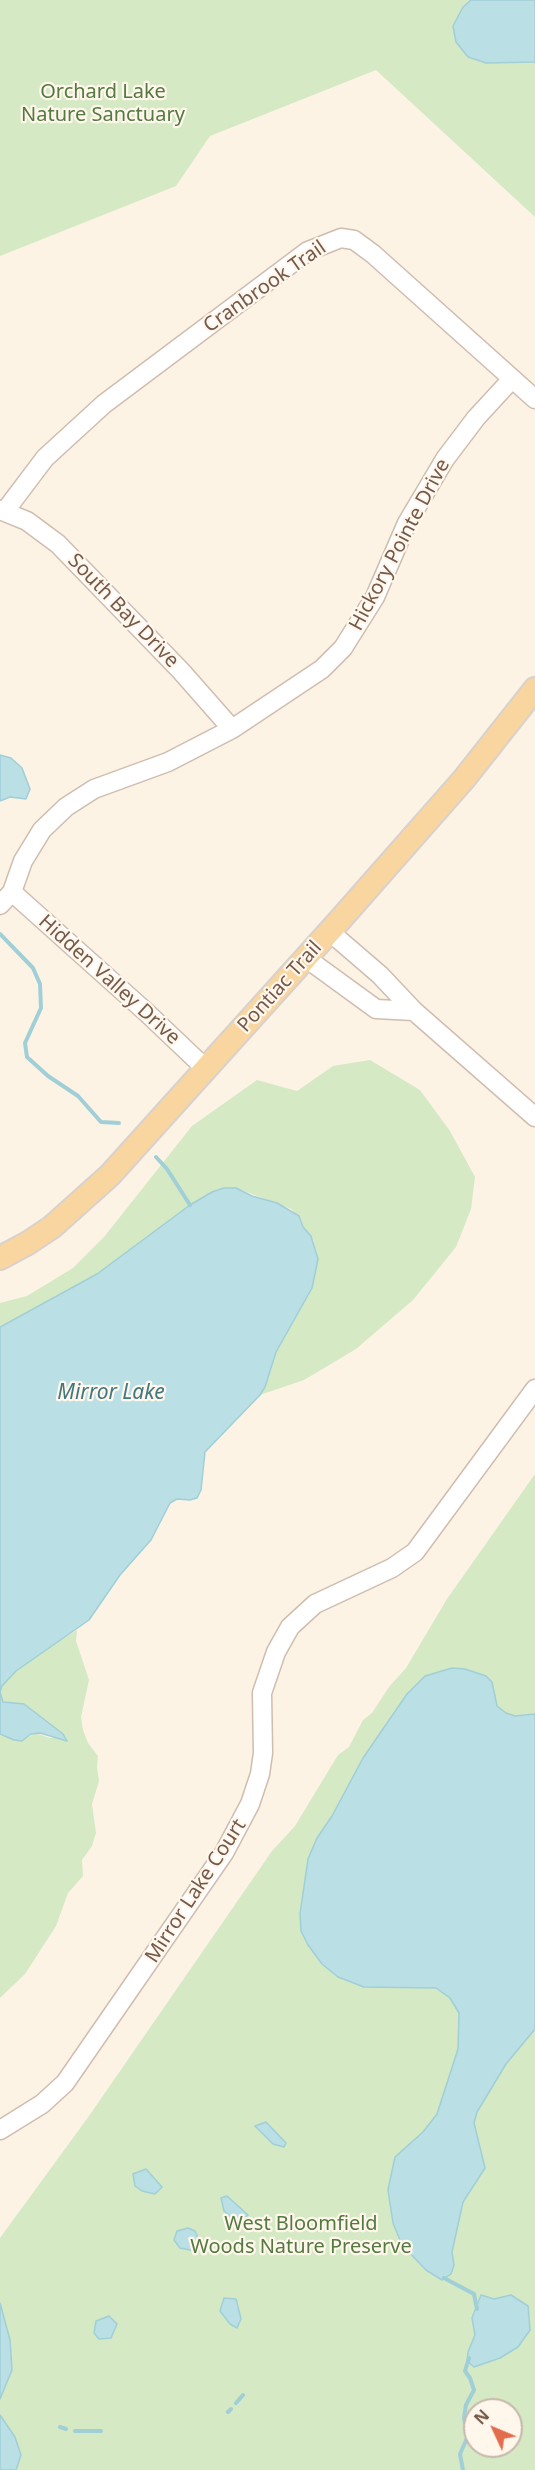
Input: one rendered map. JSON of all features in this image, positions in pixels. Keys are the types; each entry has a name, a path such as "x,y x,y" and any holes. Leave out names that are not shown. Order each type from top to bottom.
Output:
{"main road":[{"name":"Pontiac Trail","path":"0,1258 28,1243 80,1204 162,1119 464,779 535,689"}],"street":[{"name":"Cranbrook Trail","path":"3,511 45,458 104,404 308,251 331,240 341,238 354,240 373,254 511,380 535,399"},
{"name":"Hickory Pointe Drive","path":"6,899 23,861 42,830 66,807 94,789 184,755 232,729 322,669 343,648 375,597 407,524 445,459 476,418 511,380"},
{"name":"South Bay Drive","path":"3,511 27,521 58,544 181,671 232,729"},
{"name":"Hidden Valley Drive","path":"6,899 146,1012 206,1069"},
{"path":"330,932 380,975 414,1011 535,1117"},
{"path":"306,958 376,1009 414,1011"},
{"name":"Mirror Lake Court","path":"0,2130 42,2104 65,2083 224,1853 250,1804 260,1774 263,1753 262,1693 276,1652 290,1627 315,1604 336,1592 392,1568 416,1552 535,1389"}],"green space":[{"name":"Orchard Lake Nature Sanctuary","path":"0,0 535,0 535,217 376,70 210,136 176,186 0,256"},
{"path":"370,1060 420,1090 450,1131 475,1177 471,1209 456,1247 413,1300 356,1349 304,1380 260,1395 265,1387 276,1352 312,1288 318,1259 313,1239 303,1227 301,1219 291,1209 236,1188 218,1190 198,1200 97,1274 0,1327 0,1303 27,1296 73,1268 104,1237 192,1126 257,1080 297,1091 333,1066"},
{"name":"West Bloomfield Woods Nature Preserve","path":"535,1474 535,2470 0,2470 0,2238 89,2116 272,1851 295,1826 338,1755 349,1747 363,1720 372,1713 389,1687 406,1668 447,1599"},
{"path":"77,1630 76,1641 89,1680 81,1717 83,1730 88,1743 98,1756 99,1781 92,1804 96,1833 92,1846 82,1860 83,1876 68,1893 56,1926 25,1974 0,1998 0,1734 22,1741 35,1733 50,1738 66,1738 20,1704 3,1702 0,1692 2,1686 16,1671"}],"water":[{"path":"471,0 535,0 535,62 486,63 468,57 456,42 453,26 463,7"},
{"path":"0,755 11,758 22,768 30,789 26,799 10,797 0,801"},
{"name":"Mirror Lake","path":"224,1188 236,1188 252,1196 277,1203 299,1216 303,1227 311,1236 318,1259 312,1288 276,1352 265,1387 260,1395 205,1452 201,1490 197,1498 177,1499 170,1503 151,1540 120,1575 89,1620 16,1671 2,1686 0,1692 0,1327 97,1274 190,1205"},
{"path":"452,1668 465,1669 486,1676 492,1682 497,1706 506,1713 515,1716 535,1714 535,2029 506,2064 477,2112 474,2123 485,2168 463,2202 452,2252 454,2265 451,2274 442,2280 426,2270 402,2245 393,2223 388,2190 395,2157 423,2132 437,2114 458,2049 459,2013 450,1998 436,1988 364,1987 338,1977 322,1964 308,1945 301,1931 300,1914 308,1859 317,1838 332,1816 363,1758 407,1694 425,1676"},
{"path":"0,1692 3,1702 24,1704 63,1734 67,1741 40,1733 31,1734 22,1741 0,1734"},
{"path":"266,2122 286,2143 284,2147 273,2144 255,2126"},
{"path":"146,2169 162,2187 155,2194 142,2191 135,2186 133,2174"},
{"path":"227,2196 248,2215 242,2221 232,2218 224,2211 221,2198"},
{"path":"188,2228 195,2231 200,2243 196,2251 180,2248 174,2240 177,2231"},
{"path":"481,2295 494,2299 511,2295 528,2306 530,2330 518,2347 500,2358 474,2367 467,2361 475,2335 472,2318"},
{"path":"224,2298 236,2299 241,2319 237,2328 230,2324 220,2311"},
{"path":"0,2303 10,2340 12,2370 0,2399"},
{"path":"109,2316 117,2324 111,2338 99,2339 94,2333 96,2321"},
{"path":"0,2415 15,2437 21,2455 16,2470 0,2470"}],"waterway":[{"path":"0,934 33,968 40,984 41,1008 25,1043 27,1057 48,1076 78,1096 101,1122 119,1123"},
{"path":"156,1157 167,1169 190,1205"},
{"path":"444,2278 474,2294 477,2309"},
{"path":"463,2470 460,2454 468,2436 464,2418 466,2405 474,2390 465,2371 469,2358"},
{"path":"236,2403 243,2395"},
{"path":"228,2412 231,2409"},
{"path":"60,2427 66,2429"},
{"path":"75,2431 101,2431"}]}
